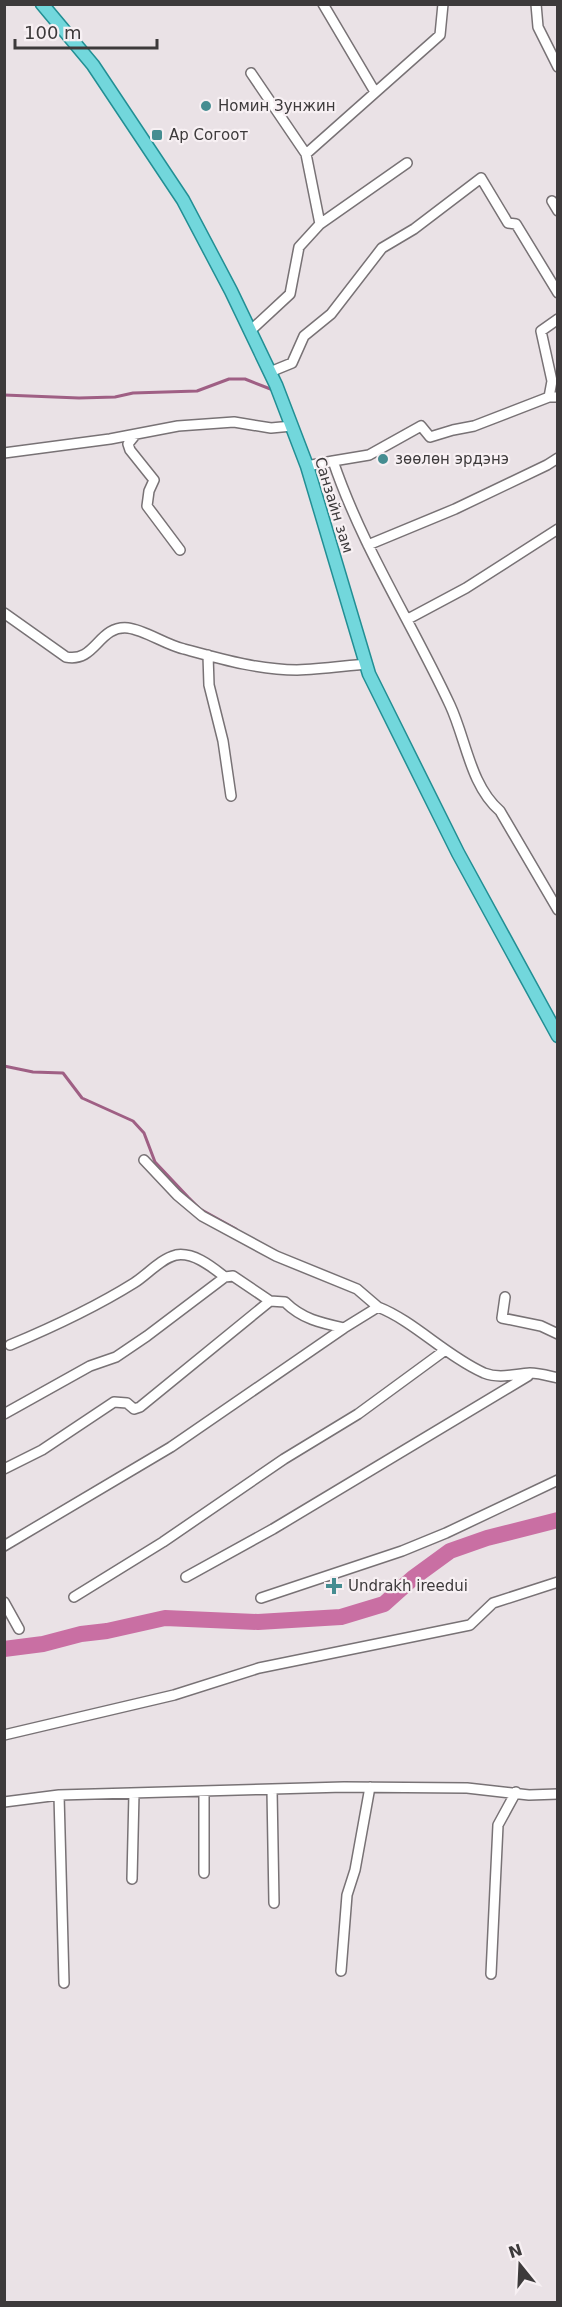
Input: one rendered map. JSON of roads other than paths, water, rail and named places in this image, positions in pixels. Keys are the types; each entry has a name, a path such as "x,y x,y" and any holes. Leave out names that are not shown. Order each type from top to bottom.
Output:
{"main road":[{"name":"Санзайн зам","path":"42,4 93,65 183,200 250,330 270,372 307,466 369,674 458,853 558,1036"}],"street":[{"path":"323,4 375,92"},
{"path":"306,154 440,35 443,4"},
{"path":"536,4 538,27 558,67"},
{"path":"251,73 306,154 320,224"},
{"path":"250,330 290,294 298,247 320,224 406,163"},
{"path":"270,372 292,363 304,336 331,314 382,248 414,229 481,178 508,223 516,224 558,293"},
{"path":"552,201 558,211"},
{"path":"307,466 369,455 421,426 430,437 474,426 553,397 552,381 541,331 558,319"},
{"path":"4,453 178,426 234,422 271,428 292,426"},
{"path":"136,434 128,444 130,450 154,480 149,491 147,506 180,550"},
{"path":"368,545 454,509 558,458"},
{"path":"333,461 351,510 451,708 463,746 490,802 500,811 558,910"},
{"path":"408,619 466,588 558,529"},
{"path":"4,613 66,657 75,659 84,657 111,630 129,628 180,648 242,664 296,670 366,664"},
{"path":"208,655 209,685 223,741 231,796"},
{"path":"144,1160 177,1195 202,1215 276,1256 357,1289 378,1307 390,1312 444,1351 485,1373 500,1377 533,1373 558,1378"},
{"path":"10,1345 70,1320 135,1283 166,1259 183,1255 205,1262 225,1277"},
{"path":"4,1414 90,1366 116,1357 225,1277 233,1276 270,1301 285,1302 294,1311 315,1322 344,1328"},
{"path":"505,1297 502,1318 542,1326 558,1334"},
{"path":"4,1469 42,1450 114,1402 127,1403 134,1409 140,1407 270,1301"},
{"path":"4,1546 171,1447 378,1307"},
{"path":"74,1597 163,1542 284,1459 358,1414 444,1351"},
{"path":"186,1577 273,1529 533,1373"},
{"path":"261,1598 402,1551 446,1533 558,1480"},
{"path":"4,1735 174,1695 259,1668 470,1625 493,1603 558,1582"},
{"path":"4,1602 19,1629"},
{"path":"341,1971 347,1895 355,1870 370,1787"},
{"path":"4,1802 59,1796 370,1787 467,1788 529,1795 558,1794"},
{"path":"272,1790 274,1903"},
{"path":"204,1791 204,1873"},
{"path":"491,1974 498,1825 516,1792"},
{"path":"132,1879 134,1793"},
{"path":"59,1796 64,1983"}],"waterway":[{"path":"4,395 115,397 133,393 197,391 229,379 245,379 273,390"},
{"path":"4,1066 33,1072 63,1073 82,1098 133,1121 144,1133 155,1162 188,1197 200,1209 236,1229"},
{"path":"4,1649 43,1644 81,1634 107,1631 165,1618 258,1622 341,1617 384,1604 413,1578 450,1551 487,1538 558,1520"}],"place":[{"name":"Номин Зунжин","path":"206,106"},
{"name":"Ар Согоот","path":"157,135"},
{"name":"зөөлөн эрдэнэ","path":"383,459"},
{"name":"Undrakh ireedui","path":"334,1586"}]}
